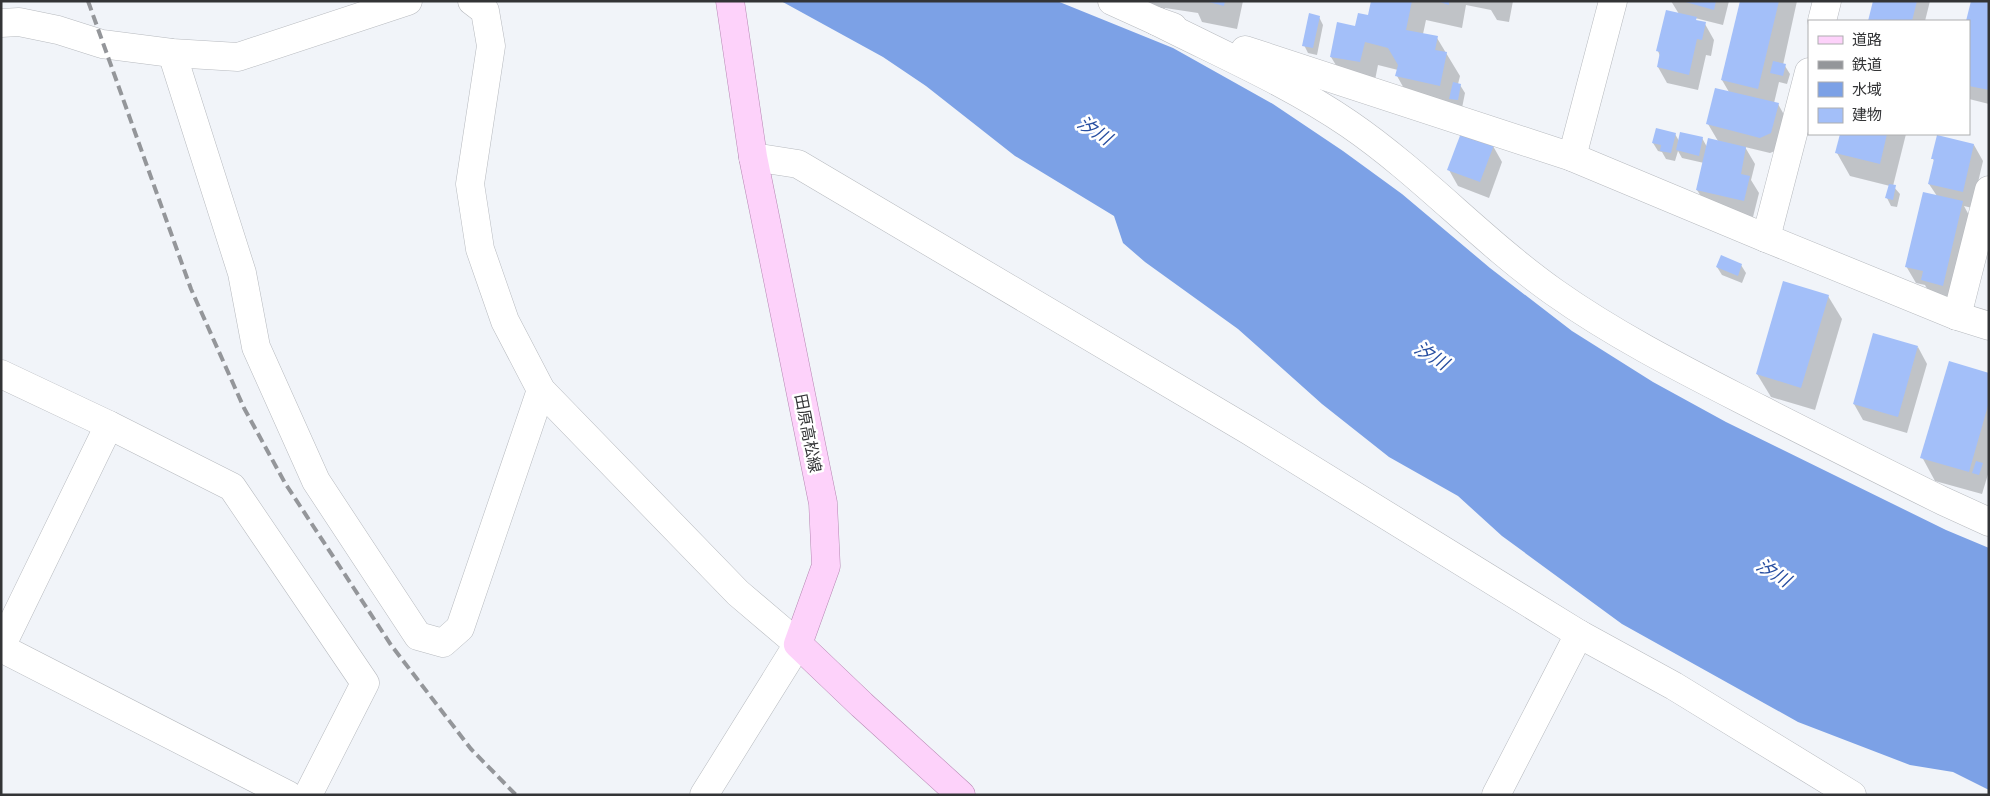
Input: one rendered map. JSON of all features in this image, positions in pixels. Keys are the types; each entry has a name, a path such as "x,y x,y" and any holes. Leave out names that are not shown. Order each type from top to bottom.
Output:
{"main road":[{"name":"田原高松線","path":"730,1 753,158 823,504 826,566 798,644"},
{"path":"798,644 961,795"}],"street":[{"path":"1,24 19,22 58,30 102,44 172,53 238,57 408,1"},
{"path":"472,1 485,11 491,46 470,184 480,249 505,321 541,390 738,593 798,644 704,795"},
{"path":"1112,1 1294,90 1350,125 1401,164 1508,257 1554,292 1606,326 1665,361 1943,501 1989,522"},
{"path":"1572,157 1613,1"},
{"path":"1822,20 1827,1"},
{"path":"1156,21 1572,157 1957,316 1989,326"},
{"path":"172,53 242,273 256,347 316,482 418,636 443,643 460,628 541,390"},
{"path":"1766,238 1808,76"},
{"path":"753,158 798,164 1248,430 1579,634 1674,686 1852,795"},
{"path":"1957,316 1989,190"},
{"path":"1,374 109,425 232,487 365,683 308,795"},
{"path":"109,425 1,648 288,795"},
{"path":"1496,795 1579,634"}],"water":[{"name":"汐川","path":"781,1 1057,1 1173,48 1273,104 1343,151 1402,194 1490,268 1572,331 1653,382 1726,422 1946,530 1989,548 1989,790 1953,772 1910,765 1798,722 1622,624 1502,536 1458,496 1389,457 1322,404 1238,329 1145,262 1123,243 1114,216 1015,156 926,86 883,57"}],"building":[{"path":"1205,1 1225,1 1224,6"},
{"path":"1371,1 1412,1 1406,30 1438,36 1435,50 1447,52 1440,86 1395,76 1398,65 1388,48 1365,42 1360,62 1330,57 1337,22 1355,26 1358,13 1368,15"},
{"path":"1437,1 1449,1 1449,5"},
{"path":"1682,1 1716,1 1714,10"},
{"path":"1740,1 1779,1 1758,89 1721,80"},
{"path":"1873,1 1917,1 1912,20 1868,20"},
{"path":"1971,1 1989,1 1989,90 1970,86 1970,20 1966,20"},
{"path":"1666,10 1697,17 1696,20 1706,22 1702,40 1697,39 1689,75 1657,67 1660,52 1656,51"},
{"path":"1309,13 1320,16 1313,48 1302,46"},
{"path":"1773,61 1786,64 1783,76 1770,73"},
{"path":"1453,82 1461,84 1458,100 1449,99"},
{"path":"1715,88 1779,103 1771,133 1760,138 1706,124"},
{"path":"1656,128 1676,133 1671,153 1660,151 1661,145 1652,143"},
{"path":"1680,132 1703,137 1699,156 1676,150"},
{"path":"1461,133 1494,145 1480,182 1447,170"},
{"path":"1840,135 1887,135 1880,164 1835,153"},
{"path":"1937,135 1974,144 1963,192 1928,184 1934,159 1931,159"},
{"path":"1708,138 1746,147 1741,174 1750,176 1744,201 1696,190"},
{"path":"1889,184 1896,185 1893,200 1885,198"},
{"path":"1923,192 1963,201 1943,286 1921,280 1923,271 1905,267"},
{"path":"1721,255 1742,264 1738,276 1716,267"},
{"path":"1783,281 1829,295 1801,388 1756,374"},
{"path":"1873,333 1918,346 1898,417 1853,404"},
{"path":"1949,361 1989,373 1989,402 1969,472 1920,458"},
{"path":"1976,461 1983,463 1979,475 1972,473"}],"railway":[{"path":"88,1 191,289 244,408 285,483 391,645 471,749 516,795"}]}
